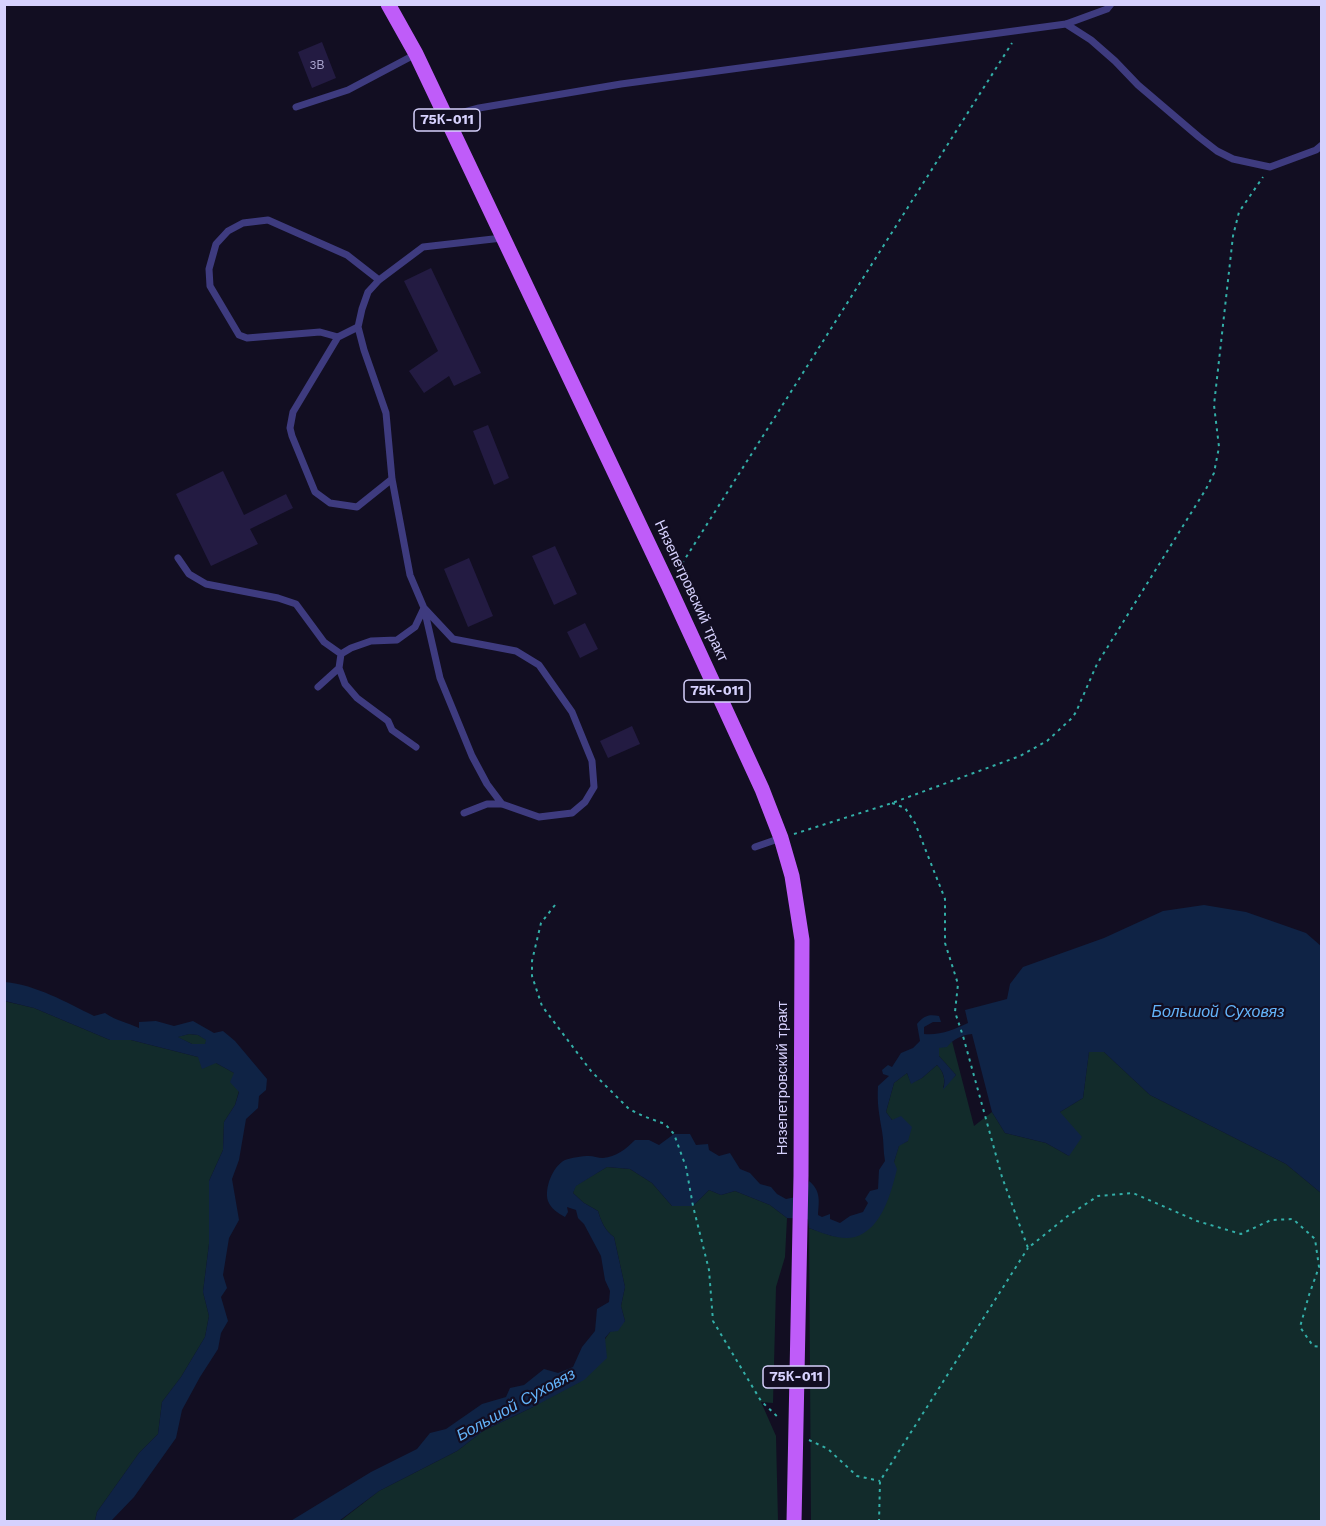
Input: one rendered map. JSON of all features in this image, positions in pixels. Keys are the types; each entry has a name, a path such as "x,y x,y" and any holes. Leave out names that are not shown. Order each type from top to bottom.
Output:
{"main road":[{"name":"Нязепетровский тракт","path":"388,4 416,54 668,585 762,789 781,838 792,876 802,940 801,1176 794,1521"}],"lane":[{"path":"446,117 479,108 621,84 1066,24 1107,9 1111,4"},
{"path":"1066,24 1091,40 1138,85 1216,151 1233,159 1270,167 1320,148"},
{"path":"296,107 348,90 416,54"},
{"path":"338,337 320,332 247,338 239,335 210,286 209,269 216,244 228,231 243,223 268,220 347,255 379,280"},
{"path":"502,804 487,784 472,756 440,678 424,608 410,575 392,479 386,413 358,327 368,292 379,280 423,247 504,237"},
{"path":"358,327 338,337 293,412 290,428 315,492 330,503 357,507 392,479"},
{"path":"178,558 189,574 206,584 278,598 296,604 324,642 341,654"},
{"path":"341,654 371,641 397,640 415,627 424,608"},
{"path":"424,608 453,639 516,651 539,665 572,712 592,761 594,788 585,802 572,813 539,817 502,804 487,804 464,813"},
{"path":"341,654 339,668 345,684 357,698 388,721 392,730 416,747"},
{"path":"318,687 339,668"},
{"path":"755,847 781,838"}],"path":[{"path":"668,585 1020,30"},
{"path":"781,838 892,803 1020,756 1047,741 1072,718 1096,664 1214,473 1219,447 1214,405 1233,236 1239,212 1270,167"},
{"path":"892,803 904,808 915,823 945,898 945,943 958,984 955,1012 1002,1177 1028,1248"},
{"path":"555,905 541,923 532,961 532,976 542,1006 591,1071 630,1109 665,1124 674,1134 686,1167 709,1270 713,1321 761,1401 795,1433 828,1449 857,1476 880,1481"},
{"path":"879,1521 880,1481 1028,1248 1069,1215 1098,1196 1132,1193 1197,1221 1241,1234 1271,1220 1293,1219 1315,1239 1319,1267 1300,1327 1313,1346 1322,1347"}],"green space":[{"path":"4,1001 34,1008 110,1040 131,1040 216,1063 234,1073 239,1091 235,1105 224,1122 223,1150 209,1181 209,1244 203,1292 209,1316 205,1337 181,1377 162,1402 158,1434 139,1453 97,1512 95,1521 5,1521"},
{"path":"189,1034 198,1035 207,1040 205,1044 192,1044 177,1037"},
{"path":"952,1041 974,1126 992,1112 1005,1133 1046,1143 1069,1156 1060,1112 1083,1098 1089,1051 1104,1052 1150,1095 1286,1164 1321,1193 1321,1521 811,1521 809,1228 832,1236 854,1237 894,1162 899,1145 908,1141 886,1112 894,1083 907,1073 911,1083 922,1078 937,1065 943,1075 943,1088 956,1075 939,1056 939,1047"},
{"path":"607,1167 630,1169 652,1183 672,1206 693,1206 709,1190 721,1195 735,1191 770,1205 787,1218 785,1257 776,1287 773,1403 761,1402 776,1436 778,1521 339,1522 379,1491 457,1451 483,1431 533,1407 610,1332 625,1321 621,1306 625,1287 614,1237 608,1232 598,1211 573,1193 575,1186"}],"water":[{"name":"Большой Суховяз","path":"1204,905 1246,912 1306,933 1321,946 1321,1193 1286,1164 1150,1095 1104,1052 1089,1052 1083,1098 1060,1112 1082,1137 1069,1156 1046,1143 1005,1133 992,1112 972,1034 965,1035 947,1047 939,1048 939,1056 956,1075 943,1090 944,1076 937,1065 911,1084 907,1073 894,1083 886,1112 892,1120 901,1116 912,1127 908,1141 899,1146 894,1162 897,1169 884,1209 872,1226 855,1237 838,1237 814,1230 809,1228 808,1219 787,1218 770,1205 735,1191 721,1195 709,1190 693,1206 672,1206 652,1183 630,1169 607,1167 576,1186 573,1193 598,1211 604,1226 614,1237 625,1287 621,1306 625,1321 618,1331 610,1332 605,1338 607,1358 584,1380 483,1431 457,1451 379,1491 339,1521 289,1522 371,1472 417,1449 430,1433 446,1429 482,1404 506,1397 510,1388 524,1385 544,1369 558,1373 573,1367 582,1347 595,1331 597,1309 609,1302 610,1291 605,1280 601,1256 584,1224 578,1218 576,1210 567,1207 568,1212 565,1217 553,1209 548,1201 547,1190 550,1178 565,1160 586,1156 608,1157 620,1152 635,1140 649,1140 659,1145 674,1134 690,1134 696,1145 708,1144 709,1150 719,1156 730,1153 740,1169 750,1173 760,1184 771,1187 786,1199 806,1195 809,1181 817,1192 818,1215 822,1217 830,1214 830,1219 840,1223 850,1216 863,1212 868,1203 865,1199 870,1191 878,1189 879,1170 885,1161 878,1108 878,1086 889,1076 883,1074 882,1070 888,1065 892,1067 901,1053 913,1048 920,1041 917,1024 922,1019 927,1016 939,1016 941,1022 933,1022 924,1027 924,1034 941,1033 958,1028 968,1023 965,1010 1007,999 1010,984 1023,967 1104,938 1163,911"},
{"path":"5,982 39,990 94,1016 105,1013 139,1028 139,1022 156,1021 174,1026 193,1021 214,1033 223,1031 235,1041 267,1079 266,1090 259,1096 258,1108 246,1119 239,1160 232,1179 239,1220 229,1238 223,1275 227,1288 221,1297 228,1321 221,1333 218,1349 182,1410 176,1438 134,1497 111,1521 95,1521 97,1512 139,1453 158,1434 162,1402 181,1377 205,1337 209,1316 203,1292 209,1244 209,1181 223,1150 224,1122 235,1105 239,1092 230,1082 234,1073 216,1063 202,1069 198,1057 131,1040 110,1040 34,1008 5,1001","holes":["189,1034 198,1035 206,1040 205,1044 192,1044 178,1037"]}],"building":[{"path":"322,42 336,78 312,88 298,52"},
{"path":"431,268 481,373 454,386 449,376 424,393 409,371 438,351 404,281"},
{"path":"488,425 509,478 494,485 473,431"},
{"path":"223,471 244,515 286,494 293,508 250,529 258,544 211,566 176,494"},
{"path":"555,546 577,594 554,605 532,556"},
{"path":"469,558 493,616 468,627 444,569"},
{"path":"585,623 598,649 580,658 567,632"},
{"path":"632,726 640,744 608,758 600,741"}]}
